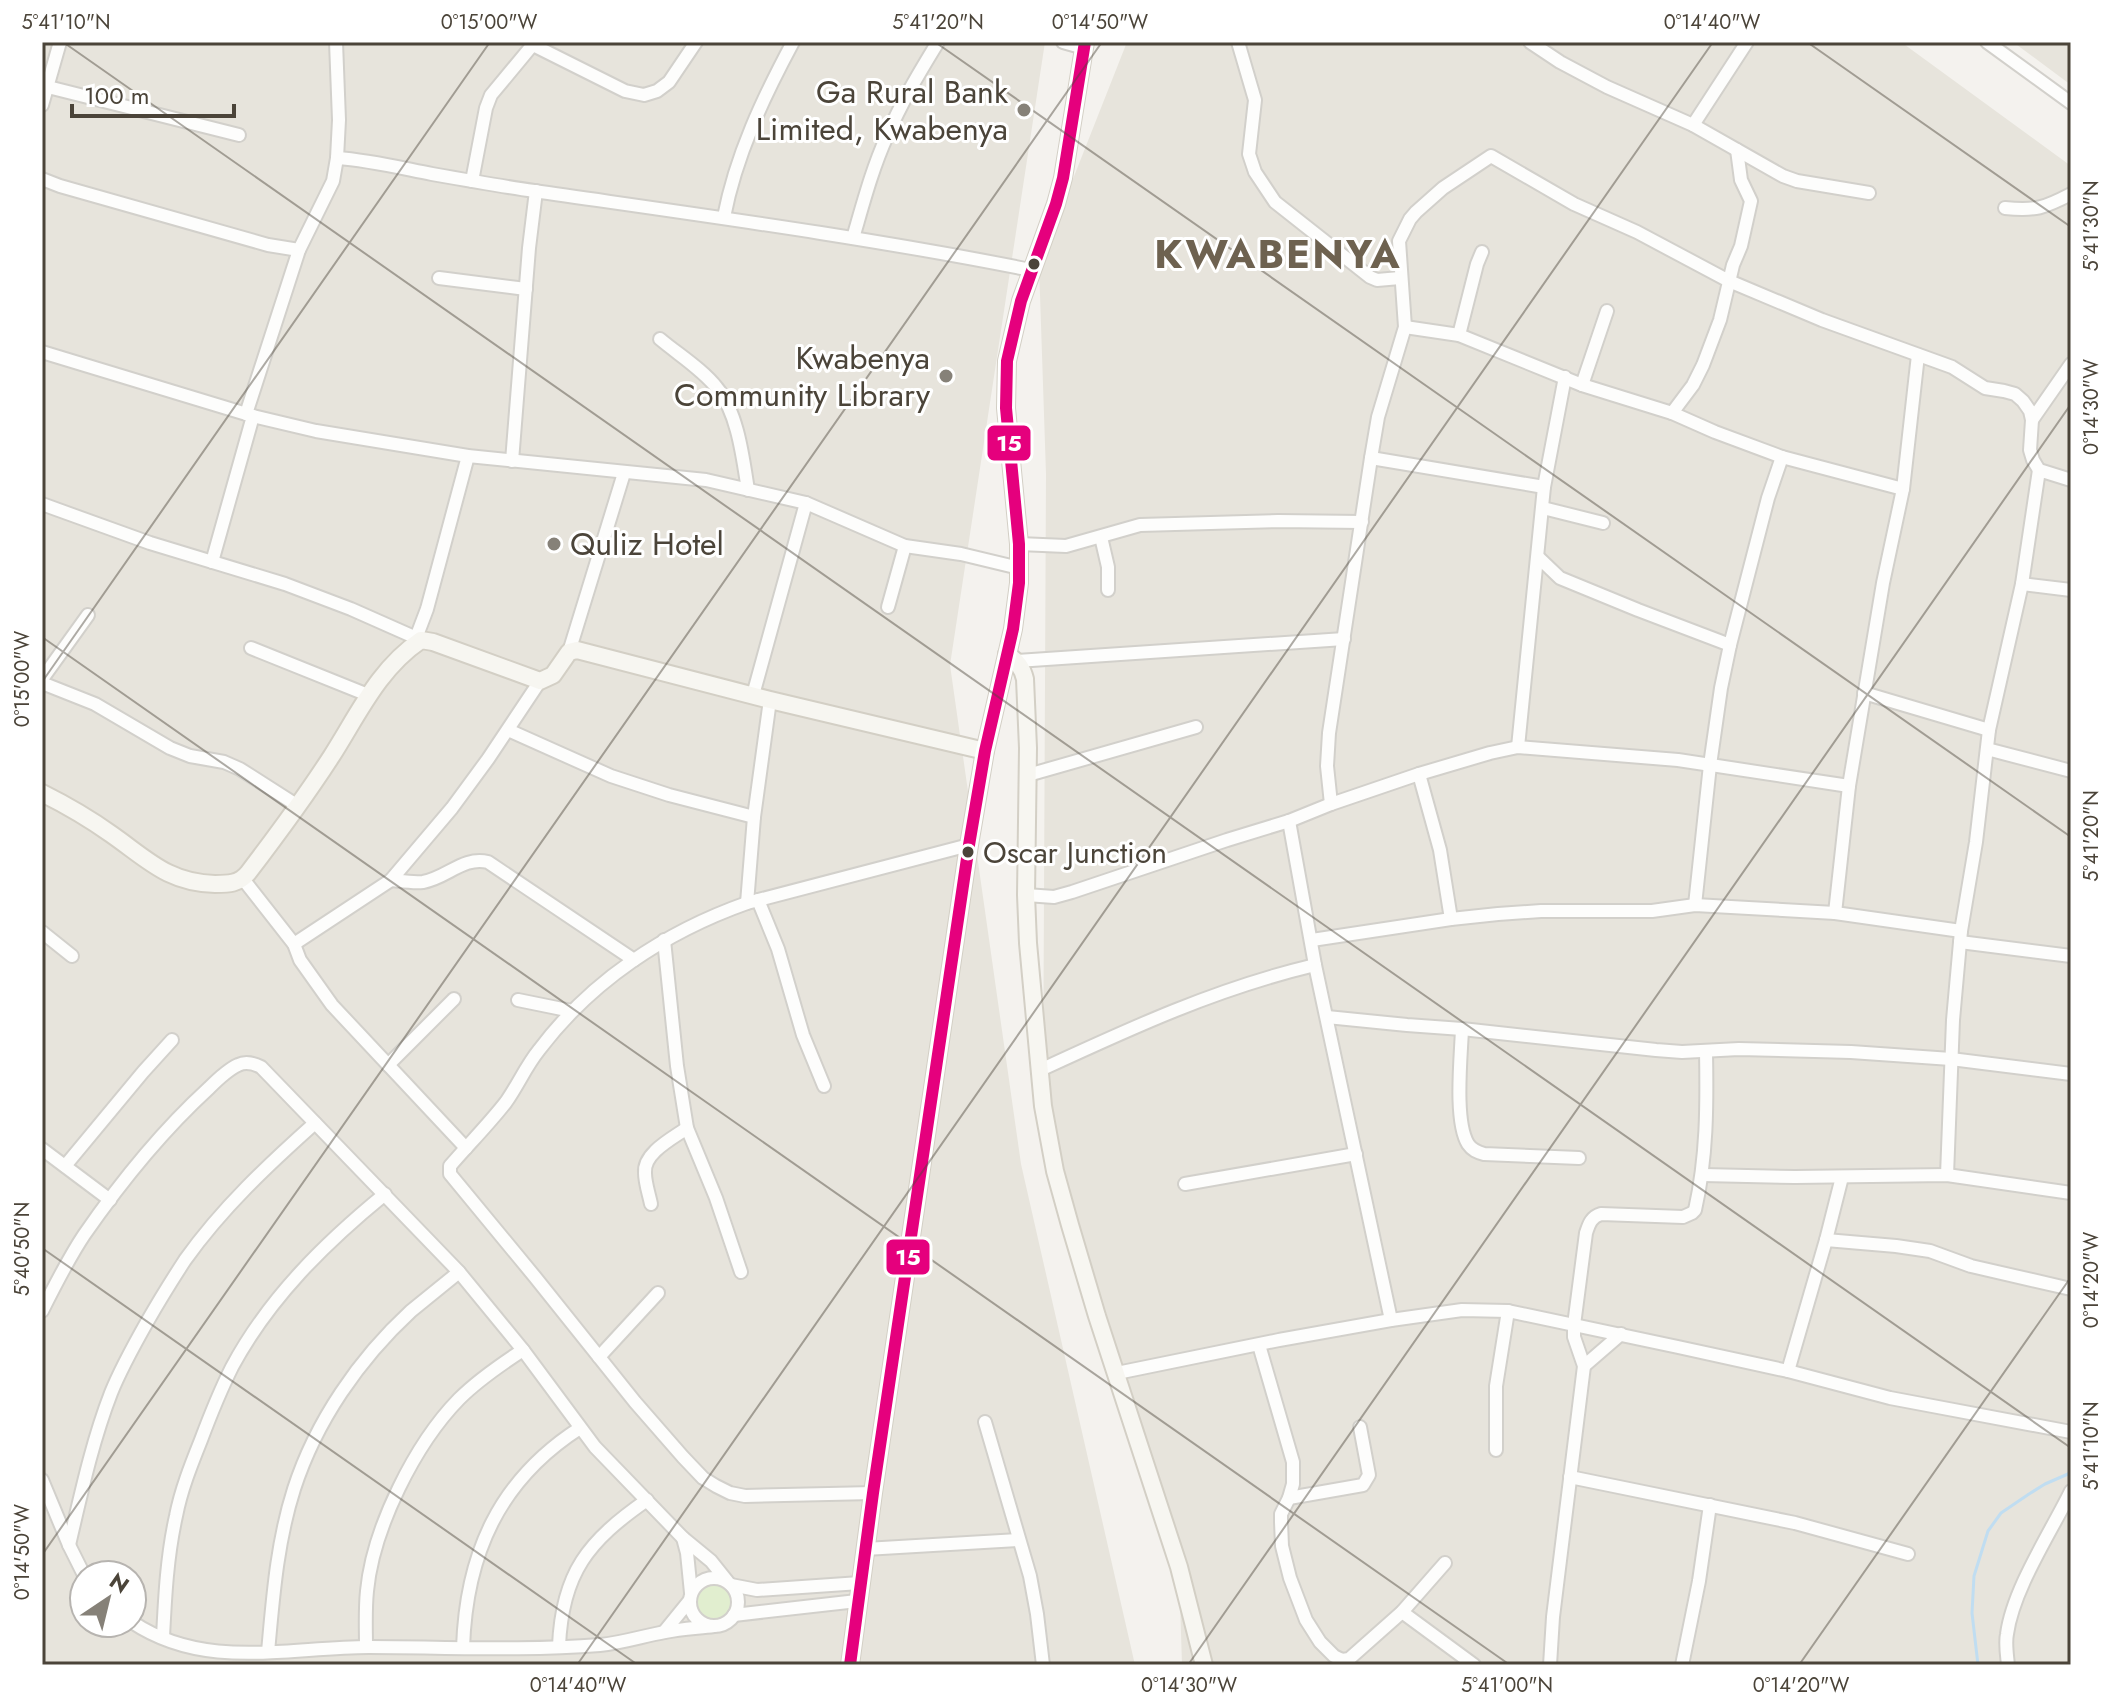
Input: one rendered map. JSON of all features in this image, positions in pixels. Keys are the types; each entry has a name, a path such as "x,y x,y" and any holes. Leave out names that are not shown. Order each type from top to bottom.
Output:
{"main road":[{"path":"850,1665 969,845 985,751 1012,658 1019,544 1009,450 1006,374 1013,332 1031,270 1063,178 1085,45"},
{"path":"42,793 112,834 173,877 206,884 234,883 243,879 298,806 368,695 418,639 461,651 540,681 553,675 569,652 577,650 985,751"},
{"path":"1012,658 1023,670 1025,679 1028,775 1026,895 1038,1071 1055,1171 1097,1316 1179,1567 1204,1665"}],"street":[{"path":"42,105 60,42"},
{"path":"212,562 249,415 299,250 333,181 339,120 336,42"},
{"path":"472,181 477,145 491,95 534,44 625,91 644,95 657,91 669,82 696,42"},
{"path":"724,217 730,184 753,122 793,42"},
{"path":"853,238 887,136 912,84 938,42"},
{"path":"1063,42 1085,45"},
{"path":"1238,42 1255,100 1250,135 1251,163 1267,193 1291,216 1370,277 1377,280 1400,278"},
{"path":"1530,42 1607,87 1693,125 1783,176 1869,193"},
{"path":"1693,125 1746,42"},
{"path":"1995,44 2071,103"},
{"path":"48,87 239,135"},
{"path":"1672,413 1693,385 1703,365 1720,320 1751,206 1741,180 1737,150"},
{"path":"1331,804 1327,766 1329,733 1371,458 1378,417 1405,327 1399,241 1410,219 1443,188 1492,156 1574,204 1637,232 1729,281 1822,320 1960,370 1985,388 2015,394 2030,411 2030,450 2039,470 2022,584 1989,730 1961,936 1951,1059 1947,1175"},
{"path":"337,158 536,191 724,217 1031,270"},
{"path":"42,179 268,245 299,250"},
{"path":"512,461 536,191"},
{"path":"2005,208 2043,208 2071,194"},
{"path":"1459,335 1482,252"},
{"path":"439,278 526,289"},
{"path":"1582,385 1607,311"},
{"path":"1405,327 1459,335 1582,385 1672,413 1782,457 1903,489"},
{"path":"660,339 707,378 727,402 748,490"},
{"path":"42,352 249,415 316,431 468,456 706,480 806,503 905,546 961,554 1019,568"},
{"path":"1835,913 1849,786 1883,583 1903,489 1918,355"},
{"path":"2032,420 2071,364"},
{"path":"1518,747 1544,487 1565,377"},
{"path":"42,504 150,543 285,584 418,639 468,456"},
{"path":"1695,905 1721,688 1768,498 1782,457"},
{"path":"1371,458 1544,487"},
{"path":"2039,470 2071,480"},
{"path":"569,652 624,473"},
{"path":"753,695 806,503"},
{"path":"1543,508 1603,523"},
{"path":"1019,544 1066,546 1140,525 1362,522"},
{"path":"1101,537 1108,567 1108,590"},
{"path":"888,607 905,546"},
{"path":"1538,557 1560,578 1730,645"},
{"path":"1535,590 1560,578"},
{"path":"2022,584 2071,590"},
{"path":"88,615 42,681 95,704 170,748 240,769 298,806"},
{"path":"1012,658 1344,639"},
{"path":"251,648 368,695"},
{"path":"294,944 391,880 452,808 540,681"},
{"path":"1864,693 1989,730"},
{"path":"770,700 754,817 752,901 778,949 803,1035 824,1086"},
{"path":"1028,775 1196,727"},
{"path":"508,730 611,776 754,817"},
{"path":"1026,895 1054,897 1072,892 1289,821 1419,774 1518,747 1618,754 1849,786"},
{"path":"1987,749 2071,771"},
{"path":"1419,774 1440,850 1451,919"},
{"path":"1289,821 1315,965 1391,1320"},
{"path":"873,1493 745,1496 730,1493 703,1478 599,1357 450,1174 450,1166 504,1104 539,1050 572,1011 599,986 664,940 716,914 752,901 969,845"},
{"path":"391,880 425,882 470,860 488,862 634,960"},
{"path":"243,879 294,944 300,960 319,988 466,1148"},
{"path":"1312,940 1451,919 1541,911 1652,911 1695,905 1835,913 2071,956"},
{"path":"42,932 72,956"},
{"path":"664,940 687,1128 716,1198 741,1272"},
{"path":"1038,1071 1171,1011 1232,988 1315,965"},
{"path":"388,1065 454,999"},
{"path":"518,1000 572,1011"},
{"path":"1327,1017 1656,1050 1825,1051 1951,1059 2071,1074"},
{"path":"1462,1029 1461,1115 1470,1148 1484,1154 1579,1158"},
{"path":"65,1166 172,1040"},
{"path":"1550,1665 1584,1366 1574,1337 1583,1243 1590,1221 1601,1214 1688,1215 1695,1210 1703,1175 1706,1051"},
{"path":"42,1311 83,1236 140,1162 191,1104 236,1065 250,1063 261,1067 459,1272 523,1350 595,1447 683,1538 711,1561 738,1600 734,1615 728,1621 619,1643 463,1648 366,1647 248,1654 216,1653 189,1647 148,1630"},
{"path":"69,1545 85,1475 105,1409 121,1369 150,1317 185,1260 231,1204 315,1123"},
{"path":"651,1204 644,1170 648,1160 687,1128"},
{"path":"42,1149 110,1200"},
{"path":"1185,1184 1356,1154"},
{"path":"1703,1175 1947,1175 2071,1193"},
{"path":"1788,1371 1842,1177"},
{"path":"163,1637 167,1571 176,1514 212,1412 233,1367 286,1288 334,1237 385,1194"},
{"path":"1826,1240 1930,1251 1971,1266 2071,1289"},
{"path":"268,1652 275,1579 285,1525 293,1491 309,1451 346,1386 368,1357 412,1311 459,1272"},
{"path":"599,1357 658,1293"},
{"path":"1117,1373 1391,1320 1462,1310 1508,1311 1788,1371 1890,1398 2071,1432"},
{"path":"1496,1450 1496,1386 1508,1311"},
{"path":"1584,1366 1621,1334"},
{"path":"1259,1345 1292,1454 1293,1484 1281,1514 1284,1557 1306,1620 1327,1649 1342,1660 1349,1659 1402,1612 1445,1563"},
{"path":"366,1647 367,1590 374,1558 392,1504 413,1462 457,1402 486,1376 523,1350"},
{"path":"985,1422 1035,1602 1043,1665"},
{"path":"1289,1498 1363,1485 1369,1475 1360,1427"},
{"path":"463,1648 469,1585 489,1525 511,1489 534,1463 580,1428"},
{"path":"1570,1477 1795,1523 1908,1554"},
{"path":"42,1480 76,1559"},
{"path":"2008,1665 2006,1635 2013,1610 2071,1491"},
{"path":"559,1646 563,1606 576,1570 611,1527 647,1500"},
{"path":"1682,1665 1710,1505"},
{"path":"683,1538 689,1564 690,1608 699,1621 714,1626"},
{"path":"865,1549 1019,1540"},
{"path":"664,1632 701,1581 709,1578 757,1590 860,1583"},
{"path":"830,1586 830,1604"},
{"path":"734,1615 857,1601"},
{"path":"1402,1612 1474,1665"}],"shaded area":[{"path":"42,42 1045,42 950,665 1021,1164 1135,1665 42,1665"},
{"path":"1127,42 1901,42 2071,166 2071,1665 1182,1665 1179,1567 1043,1106 1046,474 1039,265"},
{"path":"2013,42 2071,42 2071,85"}],"green space":[{"path":"714,1585 726,1590 731,1602 726,1614 714,1619 702,1614 697,1602 702,1590"}],"waterway":[{"path":"1978,1665 1972,1613 1974,1576 1988,1531 2001,1513 2071,1470"}],"transit line":[{"name":"15","path":"850,1665 969,845 985,751 1013,629 1019,583 1019,544 1006,408 1007,361 1021,301 1063,178 1085,42"}],"place":[{"name":"Ga Rural Bank Limited, Kwabenya","path":"1024,110"},
{"name":"Kwabenya Community Library","path":"946,376"},
{"name":"Quliz Hotel","path":"554,544"},
{"name":"Oscar Junction","path":"968,852"}],"district":[{"name":"KWABENYA","path":"1278,254"}]}
